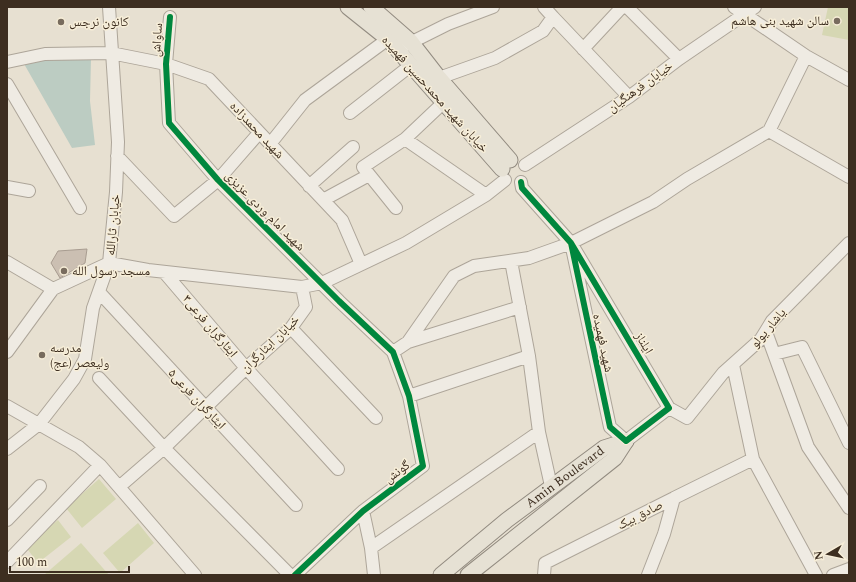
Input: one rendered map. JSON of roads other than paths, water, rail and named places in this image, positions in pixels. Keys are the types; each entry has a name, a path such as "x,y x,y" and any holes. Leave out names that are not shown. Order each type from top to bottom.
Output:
{"main road":[{"name":"خیابان شهید محمدحسین فهمیده","path":"348,7 388,39 443,103 506,170"},
{"name":"خیابان شهید محمدحسین فهمیده","path":"371,7 411,42 506,170"},
{"name":"Amin Boulevard","path":"440,575 551,486 604,448 626,441"},
{"name":"Amin Boulevard","path":"468,575 615,458 626,441"}],"street":[{"name":"خیابان ثارالله","path":"7,449 39,424 74,379 85,359 93,308 109,263 116,192 118,142 109,7"},
{"path":"398,50 411,42 493,7"},
{"path":"544,7 629,97"},
{"path":"583,49 622,7"},
{"path":"627,7 679,59"},
{"path":"734,7 806,56 849,80"},
{"name":"خیابان فرهنگیان","path":"525,165 629,97 679,59 755,7"},
{"name":"ساواش","path":"166,64 170,17"},
{"path":"439,78 495,58 543,32 553,17"},
{"path":"270,144 305,100 388,39"},
{"name":"شهید محمدزاده","path":"7,62 45,54 111,53 166,64 209,79 342,220 361,264"},
{"path":"408,342 454,276 474,266 511,261 544,253 571,243 653,202 687,179 769,131 806,56"},
{"name":"شهید امام وردی عزیزی","path":"166,64 169,123 218,180 393,352"},
{"path":"350,113 410,66"},
{"path":"7,84 80,208"},
{"path":"396,208 363,167 405,139 443,103"},
{"path":"769,131 849,177"},
{"path":"117,156 174,216 218,180 259,133"},
{"path":"405,139 486,195"},
{"path":"309,186 353,147"},
{"path":"7,352 53,289 109,263 164,272 302,287 322,283 406,243 486,195 506,170 517,159 525,165 526,175 521,182 513,184 506,170"},
{"path":"323,200 370,175"},
{"path":"521,182 522,188 571,243"},
{"path":"7,188 29,191"},
{"name":"ایلناز","path":"571,243 669,408"},
{"name":"شهید فهمیده","path":"571,243 610,427 626,441"},
{"name":"یاشار یولو","path":"669,408 687,418 724,374 761,339 772,321 849,243"},
{"path":"511,261 529,356 539,432 551,486"},
{"path":"7,262 53,289"},
{"name":"ایثارگران فرعی۳","path":"164,272 246,368 338,469"},
{"name":"خیابان ایثارگران","path":"119,487 164,448 246,368 290,328 306,308 302,287"},
{"name":"ایثارگران فرعی۵","path":"99,292 204,408 296,505"},
{"path":"393,352 408,342 520,307"},
{"path":"290,328 376,418"},
{"path":"766,332 808,447 849,508"},
{"path":"774,354 802,347 849,443"},
{"name":"گونش","path":"295,575 363,511 424,466 409,396 393,352"},
{"path":"409,396 529,356"},
{"path":"733,365 753,459 816,575"},
{"path":"99,378 164,448 290,575"},
{"path":"7,406 79,447 100,465 195,575"},
{"path":"626,441 669,408"},
{"path":"371,548 539,432"},
{"path":"674,498 753,459"},
{"path":"7,562 100,465"},
{"path":"7,520 40,486"},
{"name":"صادق بیک","path":"544,575 545,563 674,498"},
{"name":"صادق بیک","path":"648,575 664,534 674,498"},
{"path":"363,511 371,548 374,575"},
{"path":"833,575 849,569"}],"place":[{"name":"سالن شهید بنی هاشم","path":"837,21"},
{"name":"کانون نرجس","path":"61,22"},
{"name":"مسجد رسول الله","path":"64,271"},
{"name":"مدرسه ولیعصر (عج)","path":"42,355"}]}
